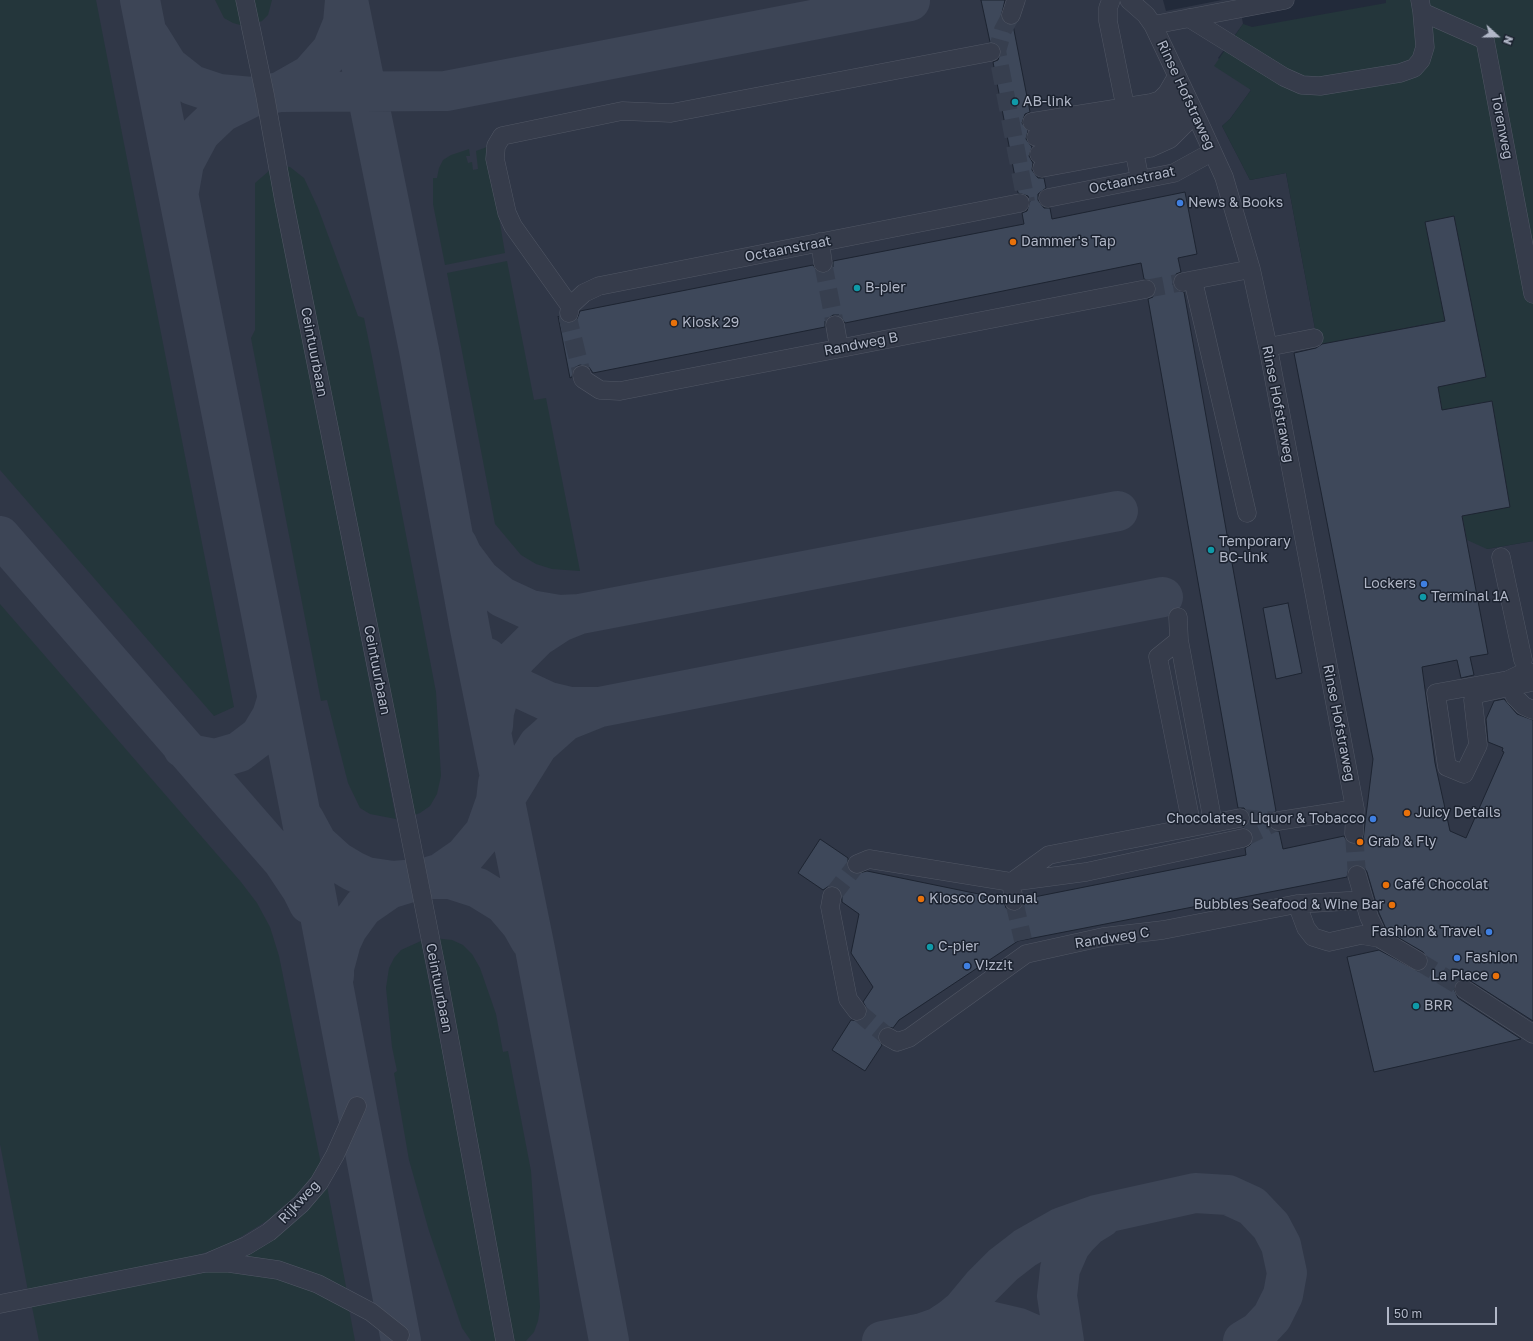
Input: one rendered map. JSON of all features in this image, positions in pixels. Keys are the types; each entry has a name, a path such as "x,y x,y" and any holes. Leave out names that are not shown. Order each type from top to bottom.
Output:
{"street":[{"name":"Ceintuurbaan","path":"245,0 265,95 284,201 439,982 505,1341"},
{"path":"1111,0 1108,8 1108,21 1140,180"},
{"name":"Rinse Hofstraweg","path":"1128,0 1146,15 1153,25 1224,177 1251,269 1268,347 1355,809 1354,834"},
{"path":"1153,25 1285,0"},
{"path":"1189,18 1284,77 1302,85 1320,86 1400,73 1414,68 1421,60 1425,47 1421,6"},
{"name":"Torenweg","path":"1421,6 1485,40 1533,294"},
{"name":"Octaanstraat","path":"991,52 671,113 622,112 502,136 496,146 494,159 507,213 513,226 569,310 584,293 599,286 1020,203"},
{"path":"1130,129 1037,145 1130,129 1167,93 1186,95 1170,139 1150,148 1130,129"},
{"name":"Octaanstraat","path":"1048,198 1174,173 1212,152"},
{"path":"820,242 823,263"},
{"path":"1247,513 1188,281 1251,269"},
{"name":"Randweg B","path":"582,375 583,379 600,390 620,391 1146,289"},
{"path":"835,325 839,348"},
{"path":"1268,347 1314,338"},
{"path":"1501,557 1530,671 1510,683 1477,694 1473,700 1478,745 1464,774 1447,767 1436,693 1510,683"},
{"path":"1178,617 1179,640 1213,823"},
{"path":"1179,640 1158,657 1192,827"},
{"path":"1510,683 1515,697 1524,706 1533,710"},
{"path":"1169,711 1191,706"},
{"path":"1180,768 1202,764"},
{"path":"1278,821 1355,809"},
{"path":"1011,882 1049,855 1240,818"},
{"path":"857,864 869,859 1011,882 1086,872 1244,838"},
{"path":"1357,875 1369,917 1379,938"},
{"path":"1011,882 1014,900"},
{"path":"832,896 830,907 848,999 857,1011"},
{"name":"Randweg C","path":"888,1037 897,1042 909,1038 1024,947 1163,930 1297,904 1364,900"},
{"path":"1297,904 1306,928 1313,937 1329,942 1361,935 1379,938 1418,961"},
{"path":"1464,989 1533,1034"},
{"name":"Rijkweg","path":"205,1263 236,1250 263,1236 301,1204 319,1182 336,1155 357,1106"},
{"name":"Rijkweg","path":"0,1304 205,1263 229,1263 259,1267 307,1279 365,1308 400,1335"}],"shaded area":[{"path":"0,0 1163,0 1166,11 1222,0 1239,0 1243,24 1218,58 1251,90 1230,119 1222,126 1250,180 1286,173 1318,345 1426,324 1487,549 1533,541 1533,1341 0,1341"},
{"path":"0,0 96,0 234,707 214,716 0,470"},
{"path":"215,0 239,0 244,26 233,23 224,18"},
{"path":"251,0 272,0 268,15 262,21 256,23"},
{"path":"1386,0 1533,0 1533,541 1487,549 1467,540 1426,324 1318,345 1286,173 1250,180 1222,126 1230,119 1251,90 1214,66 1243,24 1252,27 1386,3"},
{"path":"487,147 505,253 445,265 433,204 433,178 437,178 439,168 443,160 451,155 469,149 470,156 466,156 468,163 472,162 473,170 478,169 476,151"},
{"path":"283,166 290,167 304,178 318,208 358,316 364,318 372,357 436,692 441,776 437,794 430,806 420,813 409,817"},
{"path":"270,170 396,819 370,814 360,808 348,783 327,700 321,701 251,338 255,330 255,183"},
{"path":"507,261 534,400 546,398 580,571 552,569 536,564 521,555 495,524 447,273"},
{"path":"0,604 241,882 257,903 270,927 279,956 321,1164 301,1192 278,1214 226,1246 188,1258 28,1291 0,1144"},
{"path":"433,938 452,940 463,945 472,954 480,968 496,1014 503,1052 508,1051 531,1171 540,1307 538,1321 534,1332 526,1341 511,1341"},
{"path":"421,941 498,1341 471,1341 462,1328 429,1231 409,1160 394,1073 397,1071 392,1047 386,988 389,968 394,958 401,950"},
{"path":"326,1181 347,1292 231,1258"},
{"path":"226,1269 292,1281 349,1309 355,1341 39,1341 31,1302"}],"building":[{"path":"981,0 1005,0 1001,17 1007,25 1013,25 1030,112 1025,114 1022,123 1028,131 1026,139 1032,147 1029,156 1033,163 1032,170 1038,178 1044,178 1046,188 1038,194 1038,200 1044,208 1050,208 1052,219 1185,192 1197,254 1178,258 1181,272 1176,274 1173,284 1175,289 1184,292 1276,811 1268,817 1268,823 1274,831 1279,831 1283,849 1344,836 1348,843 1353,844 1363,840 1373,759 1294,353 1316,348 1322,344 1445,321 1425,222 1454,216 1486,377 1438,387 1442,410 1492,401 1510,507 1462,516 1488,654 1470,657 1474,675 1461,678 1457,660 1422,667 1435,763 1450,831 1466,838 1504,752 1502,751 1503,748 1488,742 1486,719 1494,701 1504,699 1517,714 1533,720 1533,1021 1469,980 1459,980 1454,989 1458,998 1521,1039 1374,1072 1347,957 1379,950 1418,971 1423,970 1427,966 1428,961 1423,952 1387,931 1379,913 1367,872 1364,867 1354,865 1349,868 1347,877 1018,941 899,1020 893,1028 882,1028 878,1037 882,1045 865,1071 832,1050 851,1020 859,1021 866,1015 867,1009 863,1002 873,987 851,953 859,914 842,902 842,893 838,888 829,886 823,890 798,873 820,839 848,858 848,868 855,874 867,871 1003,899 1006,908 1015,911 1024,905 1024,899 1246,855 1245,848 1253,841 1251,831 1243,828 1250,822 1250,816 1244,808 1238,808 1148,299 1153,297 1156,287 1154,282 1144,279 1141,263 845,323 839,315 833,315 825,321 825,327 593,373 589,367 580,365 574,368 572,377 570,378 558,316 563,321 573,323 577,319 580,311 813,265 819,273 825,273 833,267 833,261 1024,224 1022,213 1027,211 1030,201 1028,196 1018,193 993,62 998,60 1001,50 999,45 990,42"},
{"path":"1288,603 1302,673 1276,679 1263,608"}],"taxiway":[{"path":"140,0 300,811 401,1341"},
{"path":"280,92 310,75 332,50 343,23 345,0"},
{"path":"348,0 419,350 470,629 535,949 609,1341"},
{"path":"150,37 168,66 192,85 219,94 252,97 280,92 446,91 910,1"},
{"path":"179,191 184,163 200,133 222,112 252,97"},
{"path":"457,544 462,555 480,579 502,597 530,610 559,615 580,614 1118,511"},
{"path":"0,536 282,860 302,890 309,904"},
{"path":"497,811 538,745 565,721 600,707 1163,597"},
{"path":"493,726 494,712 502,684 516,658 537,637 560,622 580,614"},
{"path":"487,658 505,678 519,688 549,702 570,707 600,707"},
{"path":"183,748 194,755 215,759 239,752 260,736 272,716 277,700"},
{"path":"334,976 334,968 341,942 347,929 363,907 389,889 441,873 464,857 485,832 496,801 498,783"},
{"path":"304,819 317,843 338,862 353,871 366,877 393,881 450,879 478,888 504,904 521,924 530,940"},
{"path":"882,1341 922,1333 939,1327 962,1310 982,1286 1003,1265 1025,1248 1062,1227 1096,1215 1195,1193 1228,1195 1252,1206 1271,1226 1281,1245 1287,1273 1283,1295 1272,1317 1258,1332 1243,1341"},
{"path":"1064,1341 1057,1296 1060,1269 1070,1246 1078,1236 1088,1226 1101,1218"},
{"path":"935,1331 989,1321 1019,1328 1049,1341"}],"tunnel":[{"path":"1011,15 1003,30 997,51 1026,202"},
{"path":"823,263 835,325"},
{"path":"1146,289 1183,282"},
{"path":"569,313 568,318 582,375"},
{"path":"1240,818 1278,821"},
{"path":"1243,838 1278,821"},
{"path":"1354,834 1357,875"},
{"path":"832,896 857,864"},
{"path":"1014,901 1023,940"},
{"path":"1418,961 1464,989"},
{"path":"857,1011 888,1037"}],"place":[{"name":"AB-link","path":"1015,102"},
{"name":"News & Books","path":"1180,203"},
{"name":"Dammer's Tap","path":"1013,242"},
{"name":"B-pier","path":"857,288"},
{"name":"Kiosk 29","path":"674,323"},
{"name":"Temporary BC-link","path":"1211,550"},
{"name":"Lockers","path":"1424,584"},
{"name":"Terminal 1A","path":"1423,597"},
{"name":"Juicy Details","path":"1407,813"},
{"name":"Chocolates, Liquor & Tobacco","path":"1373,819"},
{"name":"Grab & Fly","path":"1360,842"},
{"name":"Café Chocolat","path":"1386,885"},
{"name":"Kiosco Comunal","path":"921,899"},
{"name":"Bubbles Seafood & Wine Bar","path":"1392,905"},
{"name":"Fashion & Travel","path":"1489,932"},
{"name":"C-pier","path":"930,947"},
{"name":"Fashion","path":"1457,958"},
{"name":"V!zz!t","path":"967,966"},
{"name":"La Place","path":"1496,976"},
{"name":"BRR","path":"1416,1006"}]}
